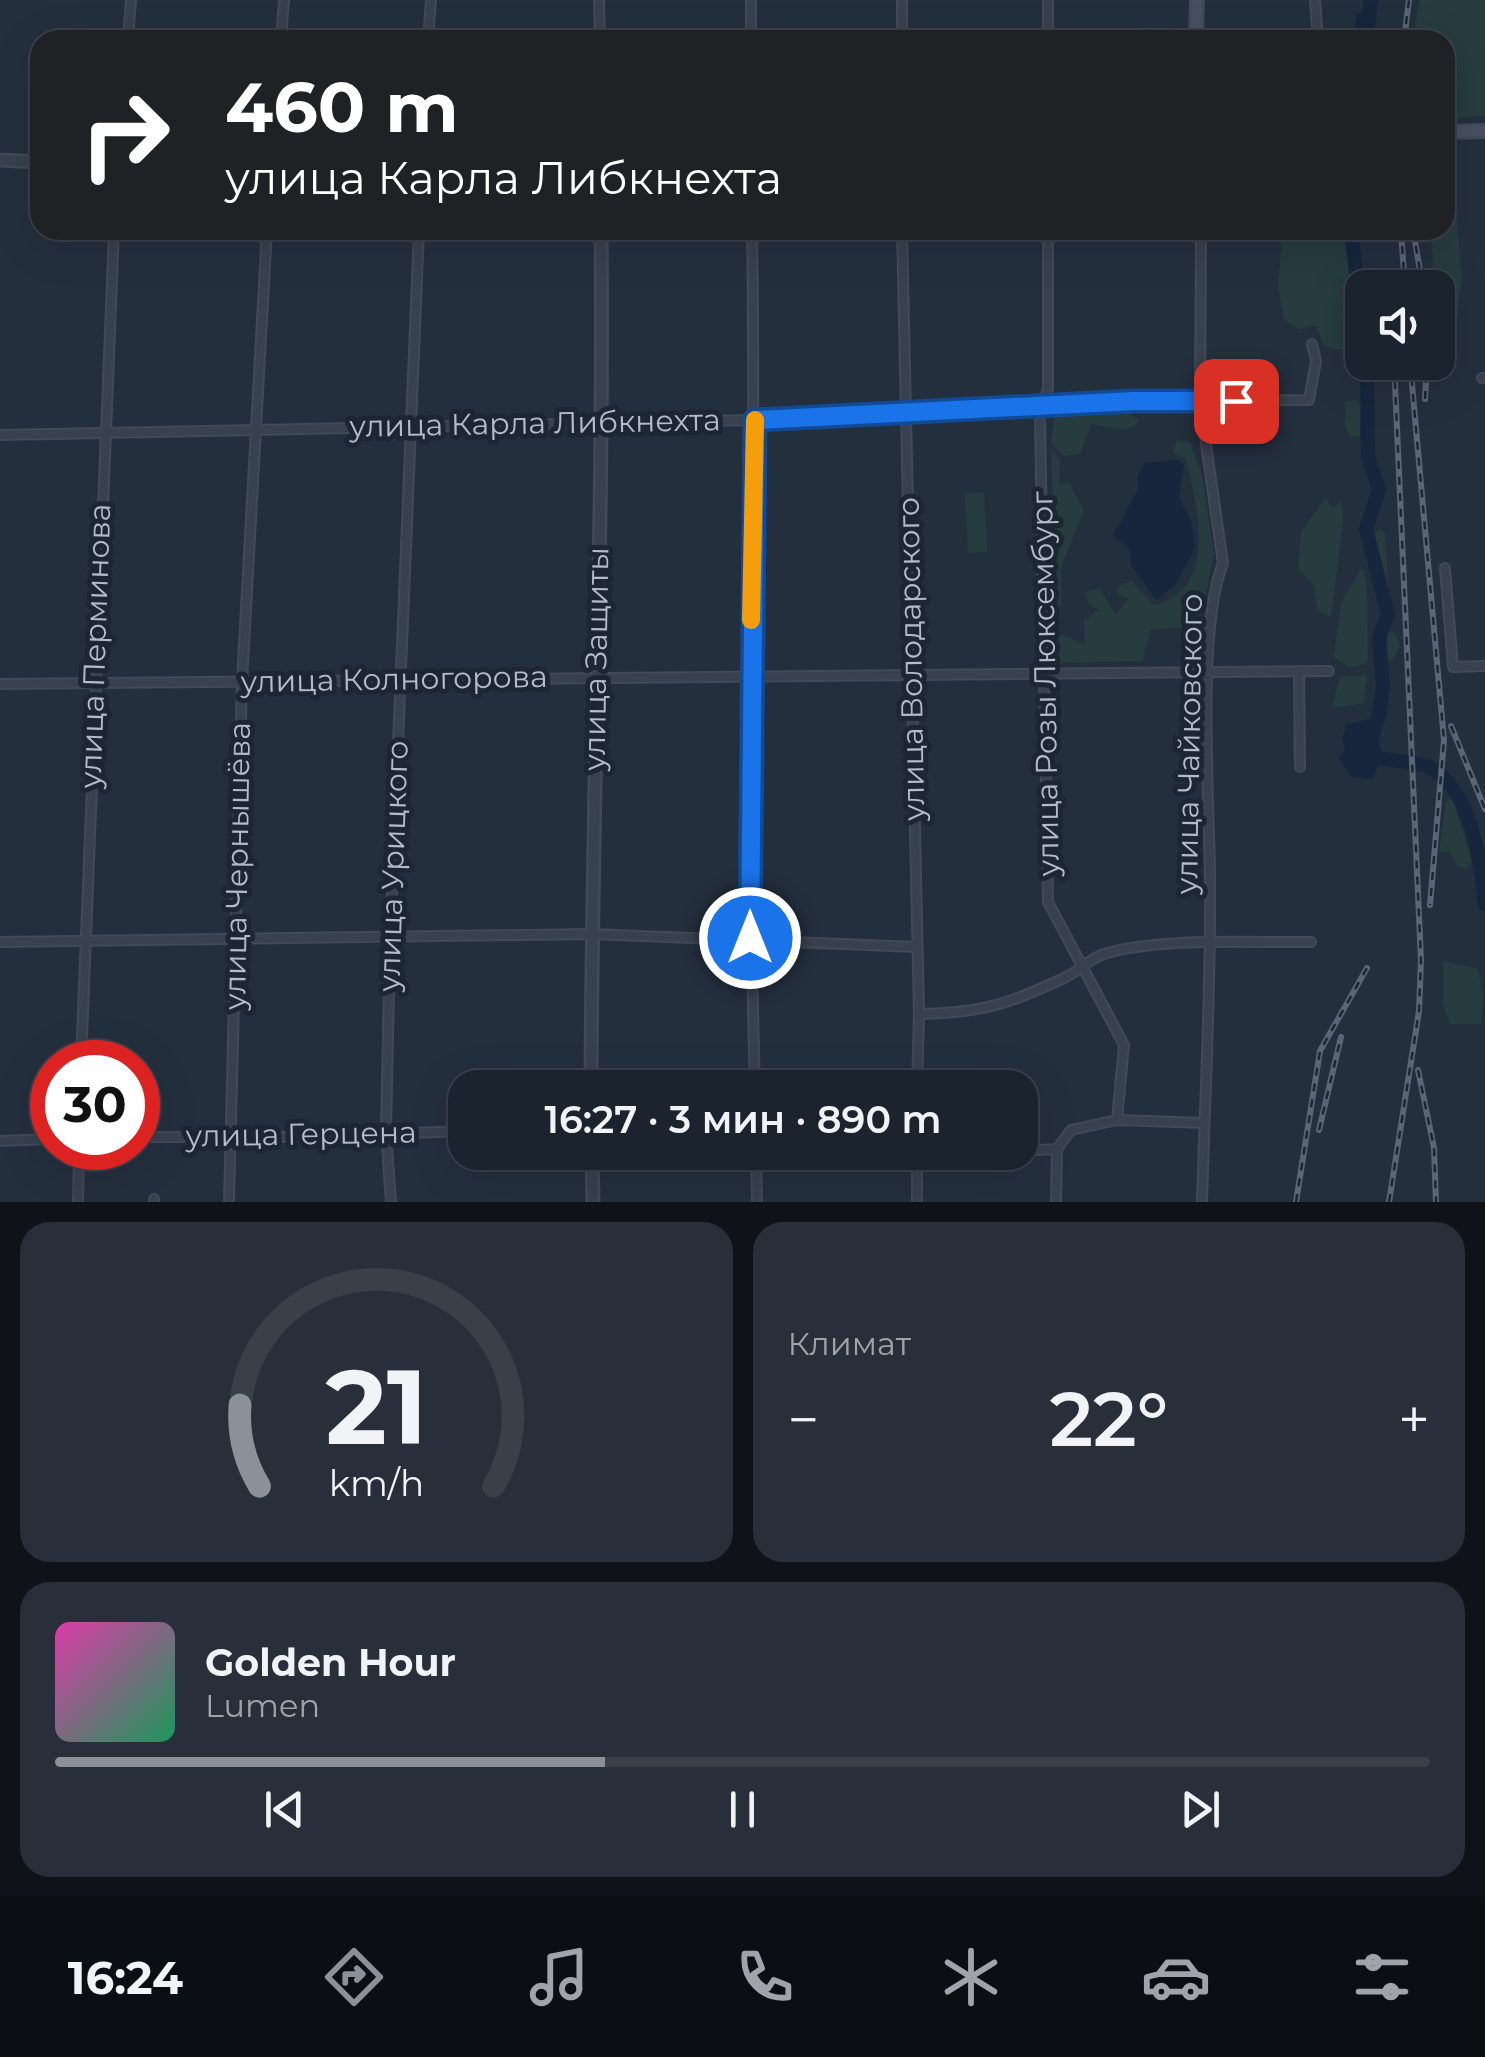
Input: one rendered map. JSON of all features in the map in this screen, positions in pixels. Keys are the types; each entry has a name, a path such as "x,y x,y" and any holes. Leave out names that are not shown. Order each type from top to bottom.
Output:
{"main road":[{"path":"1196,30 1197,0"},
{"path":"1455,132 1485,130"}],"street":[{"path":"129,30 131,0"},
{"path":"282,30 284,0"},
{"path":"428,30 430,0"},
{"path":"600,0 600,30"},
{"path":"751,0 751,30"},
{"path":"902,0 902,30"},
{"path":"1048,0 1048,30"},
{"path":"1315,0 1317,30"},
{"path":"0,160 30,162"},
{"name":"улица Перминова","path":"82,1040 93,683 113,240"},
{"name":"улица Чернышёва","path":"229,1202 242,681 266,240"},
{"name":"улица Урицкого","path":"391,1202 386,1132 390,938 419,240"},
{"name":"улица Защиты","path":"592,1070 594,675 603,422 601,240"},
{"path":"752,240 755,420 750,938 754,1070"},
{"name":"улица Володарского","path":"902,240 917,1070"},
{"name":"улица Розы Люксембург","path":"1048,240 1048,388 1040,418 1048,902 1124,1045 1118,1120"},
{"name":"улица Чайковского","path":"1201,240 1200,402 1224,564 1217,579 1209,670 1211,943 1202,1202"},
{"name":"улица Карла Либкнехта","path":"0,434 755,420 1043,406 1309,400 1316,361 1312,344"},
{"path":"1445,568 1452,667 1485,666"},
{"path":"1299,670 1300,766"},
{"name":"улица Колногорова","path":"0,684 594,675 1329,672"},
{"path":"0,942 592,934 916,947"},
{"path":"919,1014 974,1013 1034,992 1110,952 1211,943 1311,942"},
{"path":"1056,1202 1057,1149 1062,1138 1076,1128 1118,1120 1204,1124"},
{"name":"улица Герцена","path":"160,1136 306,1138 448,1131"},
{"path":"0,1141 30,1140"},
{"path":"1038,1150 1057,1149"},
{"path":"78,1202 79,1170"},
{"path":"592,1170 592,1202"},
{"path":"756,1170 757,1202"},
{"path":"917,1170 917,1202"}],"green space":[{"path":"1419,0 1485,0 1485,116 1455,118 1455,30 1414,30"},
{"path":"1142,27 1188,30 1142,30"},
{"path":"1455,200 1462,277 1455,337 1455,270 1434,270 1432,240 1455,240"},
{"path":"1282,240 1346,240 1350,270 1345,270 1345,348 1337,350 1323,345 1316,326 1299,329 1284,319 1278,284"},
{"path":"1355,400 1361,405 1360,435 1351,437 1345,426 1345,402"},
{"path":"1131,405 1132,416 1139,419 1135,426 1123,430 1091,424 1080,454 1064,456 1051,443 1055,411"},
{"path":"1176,440 1190,442 1202,475 1214,554 1199,627 1151,629 1142,661 1052,663 1050,630 1085,644 1084,621 1098,610 1088,603 1086,592 1099,588 1116,615 1128,599 1118,594 1117,586 1131,581 1154,605 1175,596 1188,582 1196,564 1198,522 1186,459 1174,454"},
{"path":"1051,449 1060,459 1059,484 1069,483 1084,511 1061,567 1061,607 1056,602"},
{"path":"984,492 987,552 968,553 965,493"},
{"path":"1325,499 1333,507 1342,501 1331,617 1317,610 1314,586 1298,568 1301,532"},
{"path":"1380,528 1385,534 1389,598 1379,597 1367,544"},
{"path":"1362,568 1367,584 1368,663 1351,668 1334,657 1341,602"},
{"path":"1387,631 1395,633 1400,646 1391,662 1380,658 1388,644"},
{"path":"1367,675 1364,703 1332,708 1340,677"},
{"path":"1452,796 1472,862 1466,869 1457,865 1449,851 1439,852 1446,802"},
{"path":"1443,961 1478,969 1483,996 1481,1024 1450,1024 1443,1005"}],"water":[{"path":"1370,10 1374,15 1373,30 1355,30 1356,14"},
{"path":"1178,460 1184,465 1179,497 1190,518 1196,547 1175,585 1156,600 1131,565 1130,550 1113,535 1138,490 1138,475 1145,463"},
{"path":"1379,716 1378,741 1384,756 1372,779 1351,776 1339,759 1345,750 1342,739 1346,725"}],"waterway":[{"path":"1368,30 1371,0"},
{"path":"1352,240 1356,270"},
{"path":"1367,380 1368,457 1379,490 1366,529 1388,615 1379,638 1383,686 1379,716 1365,757 1426,766 1454,789 1471,826 1485,904"}],"railway":[{"path":"1405,30 1409,0"},
{"path":"1402,240 1404,270"},
{"path":"1415,240 1420,270"},
{"path":"1389,1202 1419,1011 1421,960 1395,380"},
{"path":"1412,380 1444,740 1430,905"},
{"path":"1425,399 1426,380"},
{"path":"1451,726 1485,809"},
{"path":"1296,1202 1320,1051 1367,968"},
{"path":"1319,1130 1341,1037"},
{"path":"1418,1070 1434,1148 1436,1202"}],"slow traffic":[{"path":"751,620 755,420"}],"route":[{"path":"750,938 755,420 1134,401 1236,401"}]}
